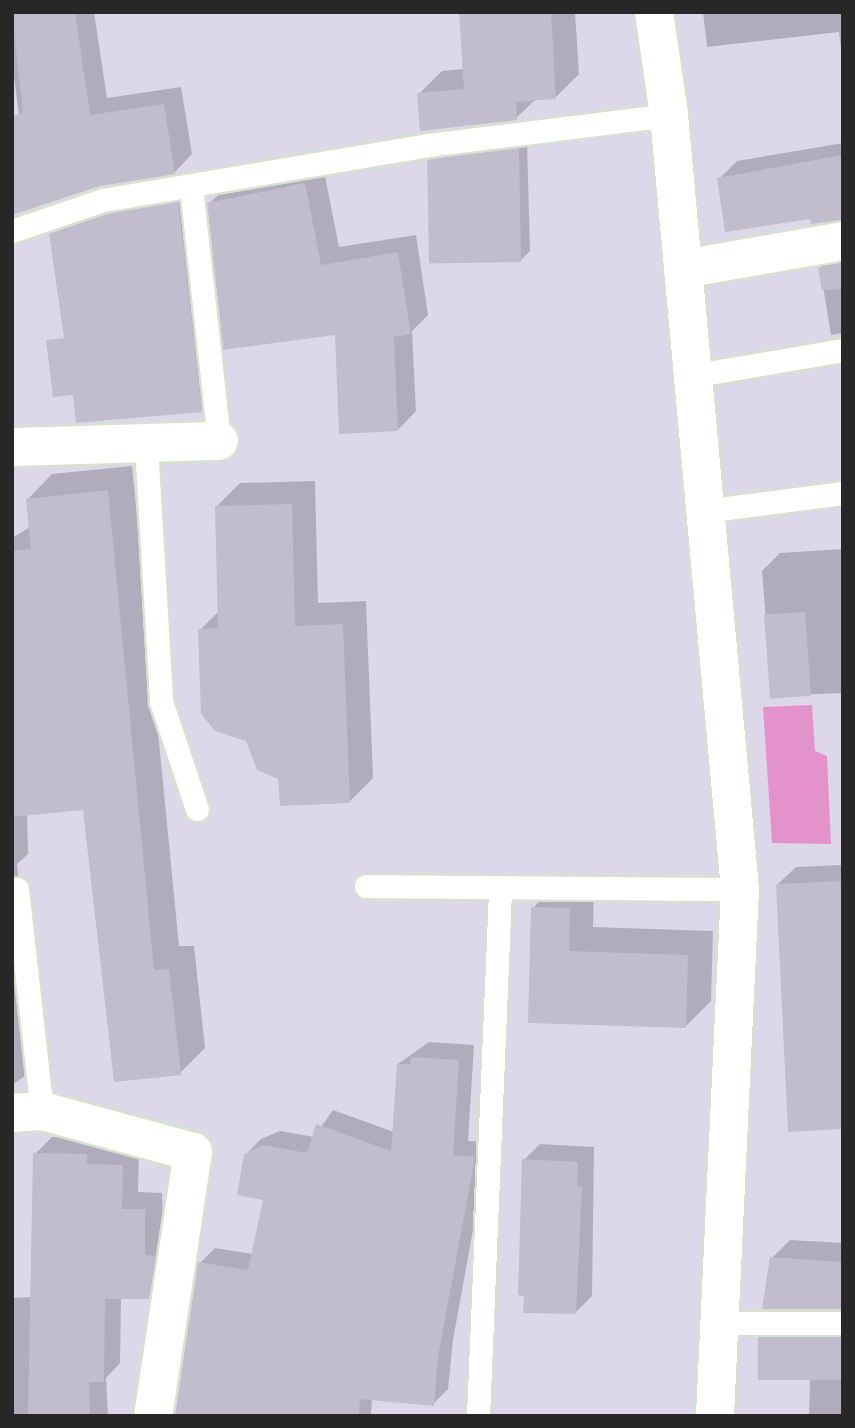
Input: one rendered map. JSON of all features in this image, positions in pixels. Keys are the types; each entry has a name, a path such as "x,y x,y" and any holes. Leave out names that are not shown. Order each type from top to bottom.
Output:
{"street":[{"path":"654,12 669,115 740,889 715,1416"},
{"path":"683,269 843,240"},
{"path":"12,447 146,446 219,441"},
{"path":"27,1112 193,1152 153,1416"}],"lane":[{"path":"12,231 103,200 428,145 669,115"},
{"path":"191,187 219,441"},
{"path":"691,376 843,350"},
{"path":"146,446 161,702 197,809"},
{"path":"704,511 843,493"},
{"path":"366,886 500,890 740,889"},
{"path":"17,889 27,1112"},
{"path":"478,1416 500,890"},
{"path":"721,1323 843,1323"}],"shaded area":[{"path":"812,705 815,751 827,756 831,844 772,843 763,707"}],"building":[{"path":"12,12 75,12 90,115 164,104 175,174 100,186 12,215 12,116 23,113"},
{"path":"459,12 551,12 556,99 516,102 517,120 420,131 417,93 464,89"},
{"path":"519,148 521,262 429,264 427,150"},
{"path":"843,155 843,220 811,224 810,219 725,232 717,178"},
{"path":"305,183 321,265 398,252 411,334 394,337 398,431 339,434 335,335 223,350 207,203"},
{"path":"178,201 202,412 76,423 73,395 53,397 46,340 64,338 49,233 106,214"},
{"path":"843,263 843,289 822,290 818,268"},
{"path":"108,490 154,970 169,969 181,1075 114,1082 83,810 12,817 12,551 31,549 26,499"},
{"path":"292,504 295,626 343,624 350,803 280,806 278,779 257,770 246,741 215,731 201,714 198,629 218,628 215,506"},
{"path":"805,612 811,696 770,699 764,615"},
{"path":"843,881 843,1129 788,1132 776,884"},
{"path":"531,907 570,908 569,951 688,955 686,1028 528,1023"},
{"path":"411,1057 459,1060 453,1155 475,1157 438,1357 434,1406 360,1399 359,1416 175,1416 198,1262 248,1270 263,1200 237,1195 244,1154 263,1145 307,1153 316,1124 391,1151 397,1064 410,1064"},
{"path":"33,1153 87,1154 87,1164 123,1165 122,1209 145,1209 145,1255 155,1256 149,1299 105,1299 104,1382 89,1382 90,1416 28,1416"},
{"path":"522,1159 578,1162 577,1186 582,1187 576,1314 523,1313 524,1296 518,1295"},
{"path":"770,1257 843,1262 843,1309 762,1309"},
{"path":"758,1337 843,1337 843,1380 758,1380"}]}
